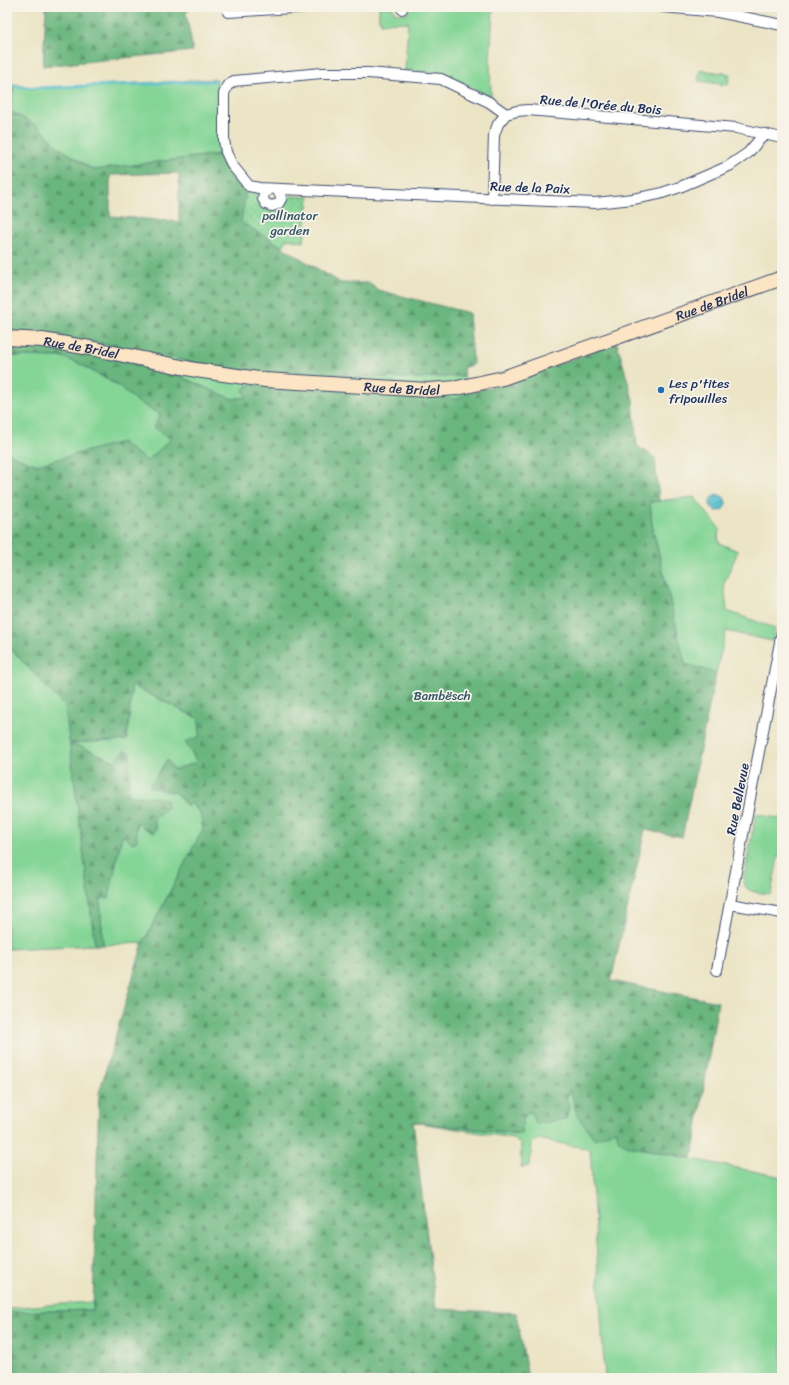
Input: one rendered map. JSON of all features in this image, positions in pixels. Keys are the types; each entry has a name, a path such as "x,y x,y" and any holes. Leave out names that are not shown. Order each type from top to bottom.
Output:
{"main road":[{"name":"Rue de Bridel","path":"7,338 42,340 90,348 196,370 265,380 428,390 457,388 503,378 782,278"}],"street":[{"path":"228,12 307,7"},
{"path":"663,7 719,10 782,25"},
{"name":"Rue de la Paix","path":"506,114 489,102 441,79 353,73 234,81 227,86 224,94 224,140 226,152 232,165 249,186 272,189 596,202 633,199 659,194 680,187 729,166 748,153 760,138 766,134"},
{"name":"Rue de l'Orée du Bois","path":"506,114 528,110 736,128 782,138"},
{"path":"492,199 494,135 498,124 506,114"},
{"name":"Rue Bellevue","path":"717,970 782,632"},
{"path":"730,904 782,913"}],"green space":[{"path":"46,7 191,7 186,13 193,51 43,66"},
{"path":"379,7 392,7 395,13 407,14 408,7 491,7 493,11 490,59 491,97 443,73 405,71 408,22 381,23 381,20 379,20"},
{"path":"700,70 730,74 728,85 698,81"},
{"path":"217,79 219,154 94,170 58,147 39,127 10,111 14,84 37,88"},
{"path":"7,83 14,84 10,111 39,127 58,147 93,170 219,154 246,192 241,222 341,283 369,283 378,290 469,313 473,364 463,368 464,376 418,378 360,377 293,371 266,373 210,366 91,341 43,334 7,332","holes":["179,173 179,222 110,216 110,175"]},
{"name":"pollinator garden","path":"246,192 257,193 263,207 271,211 280,209 288,196 309,197 304,242 287,239 283,247 241,222"},
{"path":"43,334 91,341 210,366 266,373 293,371 360,377 418,378 464,376 467,393 458,399 247,397 232,399 169,372 88,353"},
{"name":"Bambësch","path":"617,343 633,400 637,446 655,458 659,501 650,502 652,525 685,664 716,673 682,837 645,830 611,981 718,1002 692,1158 628,1146 619,1141 616,1130 595,1139 577,1116 570,1089 566,1099 569,1105 566,1119 536,1124 530,1111 523,1119 522,1134 413,1122 436,1309 516,1313 528,1378 16,1378 10,1312 93,1310 99,1093 143,943 203,829 200,813 191,803 187,806 176,793 149,787 167,760 174,770 197,762 185,742 200,736 199,719 132,685 127,740 72,743 114,761 124,751 130,753 128,795 166,799 167,807 154,820 156,830 153,833 136,823 137,841 132,843 122,835 109,898 100,899 103,945 95,945 65,707 12,650 7,651 7,453 37,465 121,442 147,461 171,439 153,427 161,415 138,402 106,378 63,357 7,356 7,344 42,346 88,353 169,372 232,399 247,397 243,390 245,387 250,385 458,399 467,393 504,384"},
{"path":"7,356 63,357 80,364 120,387 138,402 161,415 171,439 147,461 121,442 37,465 7,453"},
{"path":"694,497 720,529 718,534 719,543 738,551 724,583 727,611 775,628 772,641 726,631 716,673 685,664 652,525 650,502"},
{"path":"12,650 65,706 95,945 7,949 7,651"},
{"path":"131,685 199,719 200,736 198,762 174,770 167,760 150,787 176,793 187,806 191,803 200,813 203,829 143,943 103,945 100,899 109,897 122,834 135,823 156,830 154,820 167,807 127,795 114,761 71,743 127,740"},
{"path":"756,814 782,819 782,857 778,857 771,894 750,891 743,882"},
{"path":"570,1089 616,1129 628,1146 782,1177 782,1378 605,1378 590,1149 538,1139 532,1145 530,1166 521,1167 521,1145 513,1138 413,1122 521,1134 523,1119 530,1111 569,1105 566,1099"},
{"path":"92,1302 93,1310 11,1312 16,1378 7,1378 7,1308"}],"water":[{"path":"718,495 725,500 726,503 721,510 718,511 711,506 710,503 715,496"}],"waterway":[{"path":"7,87 37,88 216,81"}],"place":[{"name":"Les p'tites fripouilles","path":"661,390"}]}
